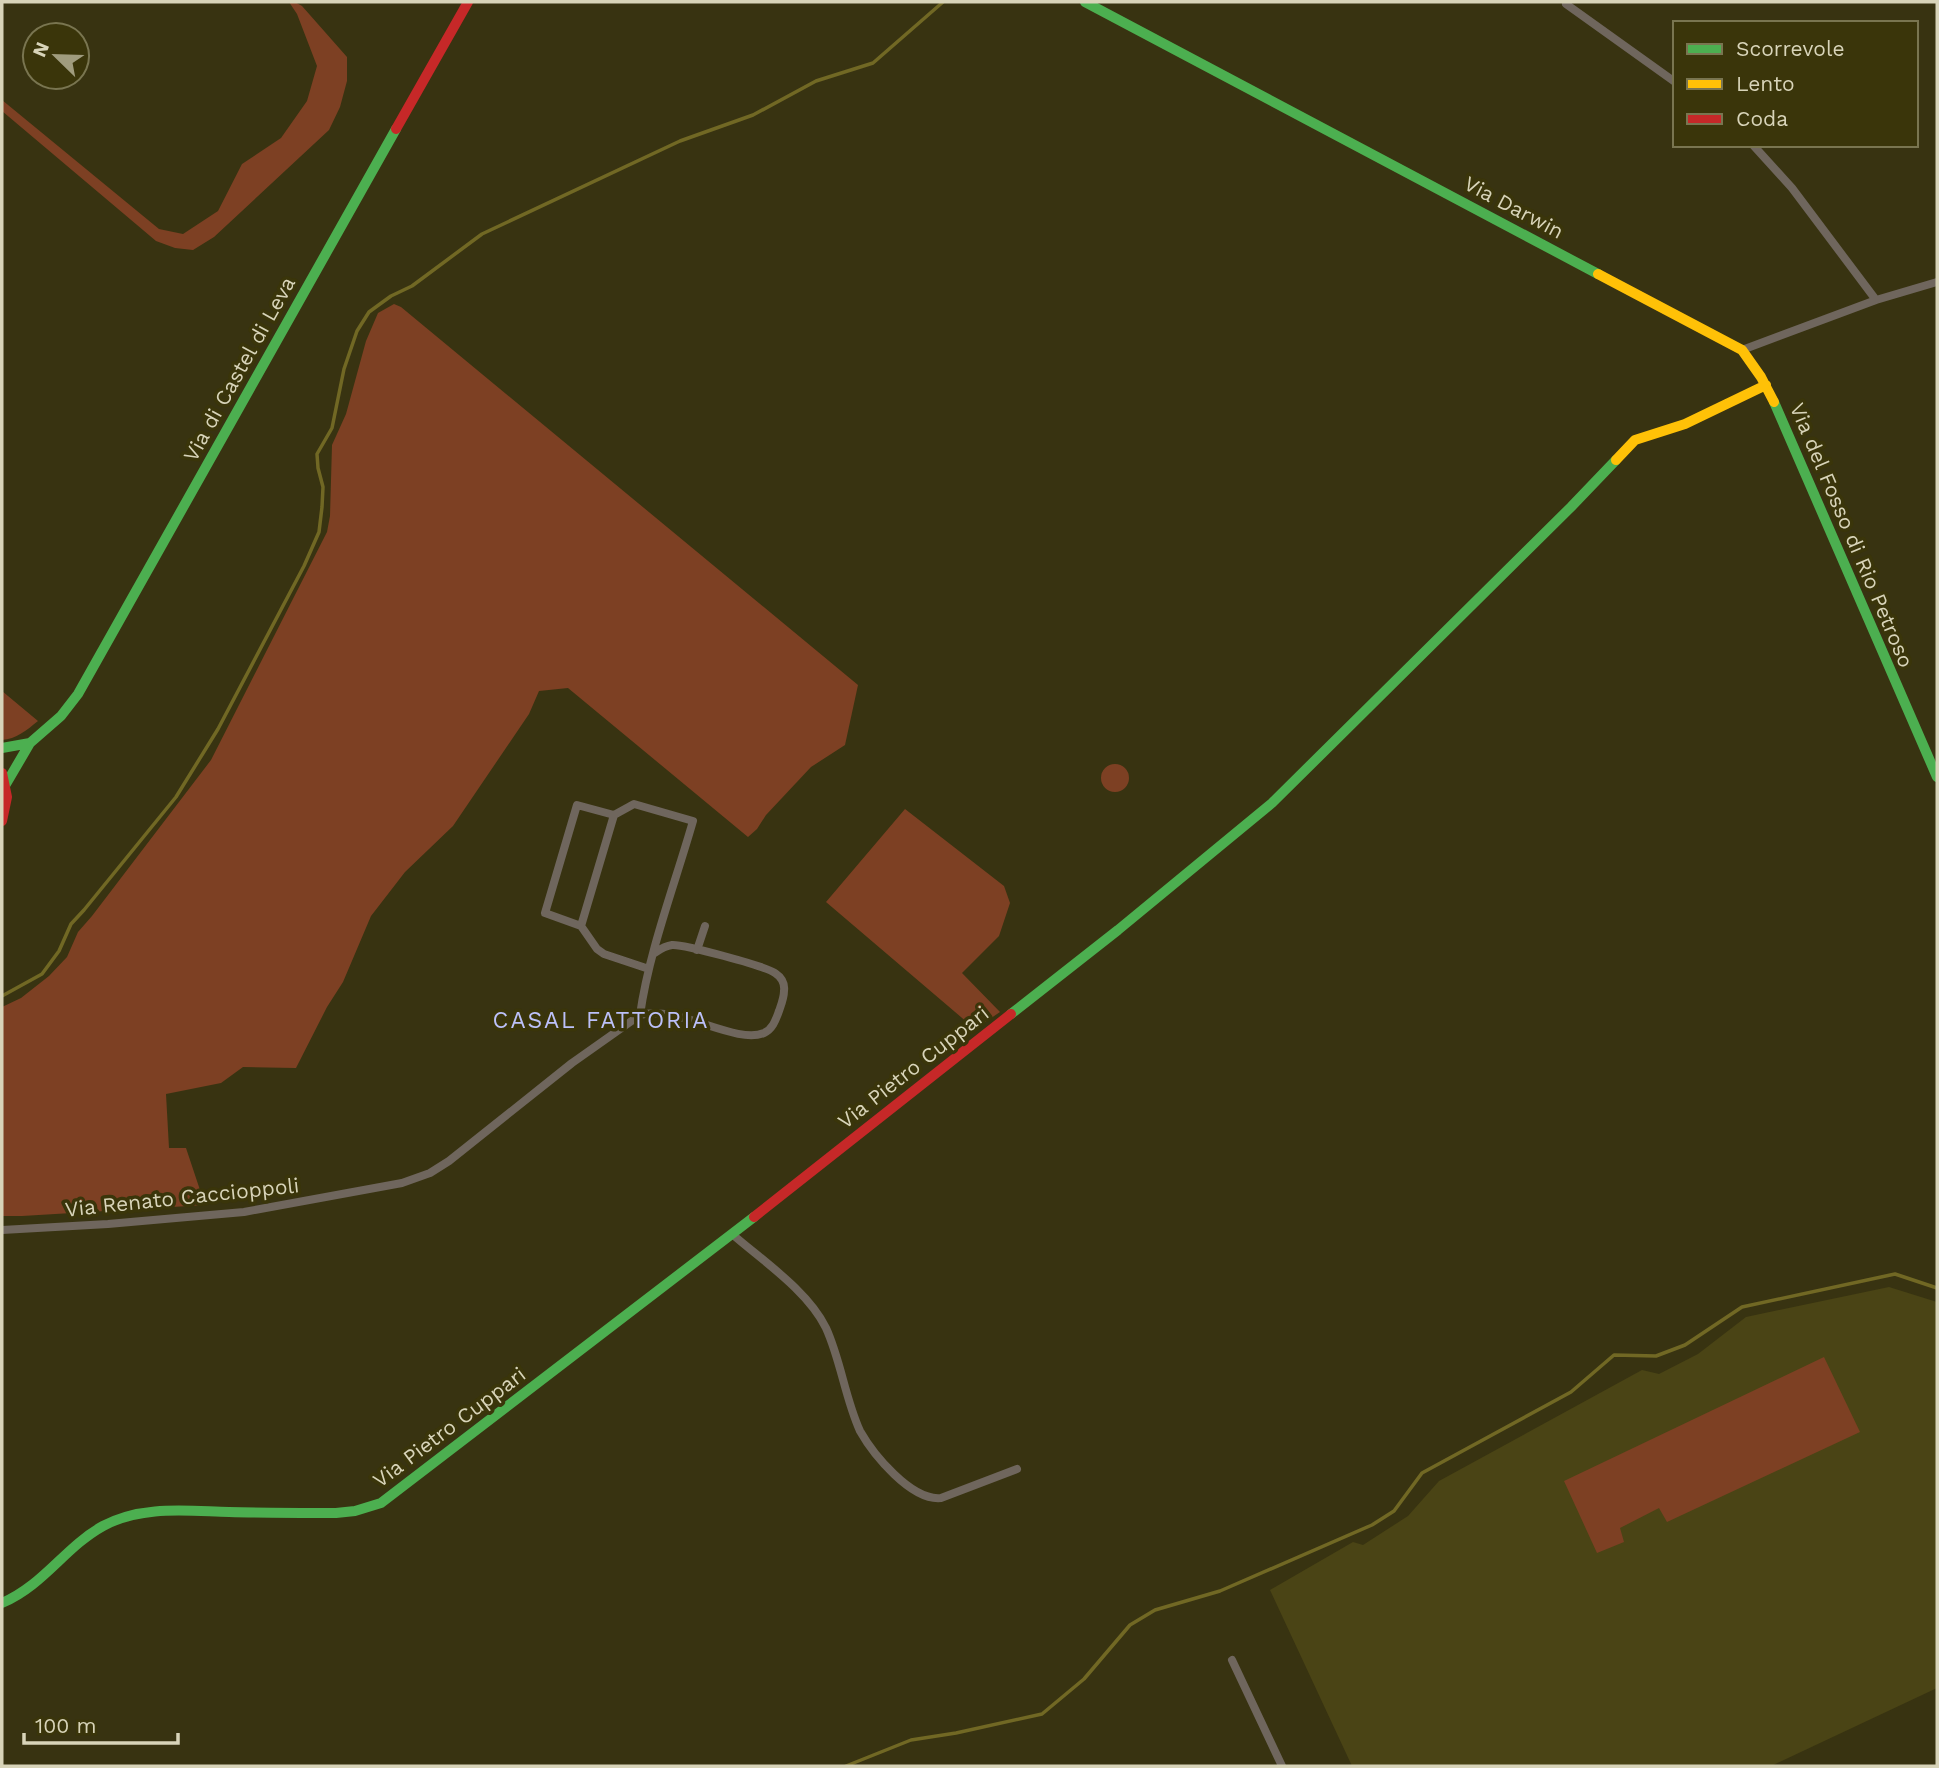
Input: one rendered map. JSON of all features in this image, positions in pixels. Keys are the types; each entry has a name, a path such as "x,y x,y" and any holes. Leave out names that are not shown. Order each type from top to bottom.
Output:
{"street":[{"name":"Via di Castel di Leva","path":"4,778 30,743 61,716 78,694 468,2"},
{"name":"Via Darwin","path":"1085,2 1742,350"},
{"path":"1566,4 1673,81"},
{"path":"1756,147 1792,188 1876,300"},
{"path":"1742,350 1876,300 1937,282"},
{"name":"Via del Fosso di Rio Petroso","path":"1742,350 1766,386 1937,777"},
{"name":"Via Pietro Cuppari","path":"2,1603 27,1591 79,1543 121,1518 158,1511 336,1513 355,1511 381,1503 732,1234 1118,930 1272,803 1562,516 1635,440 1685,424 1766,386"},
{"path":"2,748 30,743"},
{"path":"2,821 7,798 4,778"},
{"path":"614,815 577,804 545,914 581,926 601,952 649,969"},
{"path":"581,926 614,815 634,804 694,821 653,954 640,1016 652,1012 682,1017 748,1035 763,1033 776,1019 784,994 783,983 779,976 762,966 675,945 653,954"},
{"path":"697,950 705,926"},
{"name":"Via Renato Caccioppoli","path":"2,1230 244,1212 410,1180 449,1161 572,1063 640,1016"},
{"path":"732,1234 796,1289 817,1312 828,1334 860,1430 870,1447 910,1488 929,1498 941,1498 1017,1469"},
{"path":"1232,1660 1282,1766"}],"shaded area":[{"path":"289,2 302,6 347,57 347,81 340,107 329,130 214,237 193,250 175,248 156,241 2,111 2,100 159,229 183,234 218,211 242,164 281,138 307,101 317,66 297,14"},
{"path":"394,304 401,307 858,685 845,745 811,767 748,837 568,688 539,691 529,714 453,826 405,872 371,916 343,982 296,1068 243,1067 221,1083 166,1094 169,1148 186,1148 205,1205 2,1216 2,1007 21,998 49,976 67,957 78,932 211,760 327,532 332,445 346,414 366,341 378,313"},
{"path":"2,691 38,721 17,736 2,740"},
{"path":"1115,764 1125,768 1129,778 1125,788 1115,792 1105,788 1101,778 1105,768"},
{"path":"905,809 1004,886 1010,903 999,936 962,973 1000,1012 975,1029 826,902"},
{"path":"1889,1287 1937,1302 1937,1688 1771,1766 1352,1766 1270,1590 1353,1542 1363,1545 1408,1516 1439,1481 1642,1370 1659,1374 1698,1354 1746,1317"},
{"path":"1824,1357 1860,1432 1667,1522 1659,1508 1620,1528 1624,1542 1597,1553 1564,1481"}],"waterway":[{"path":"2,996 42,974 59,951 71,924 176,797 218,729 304,566 319,532 323,487 317,454 332,428 344,369 357,331 369,312 391,296 412,286 482,234 680,141 753,115 816,81 873,63 943,2"},
{"path":"846,1766 911,1740 1042,1714 1084,1679 1130,1625 1155,1610 1220,1591 1372,1525 1394,1511 1422,1473 1571,1392 1614,1355 1656,1356 1685,1345 1742,1307 1895,1274 1937,1288"}],"traffic: fast":[{"path":"1085,2 1598,274"},
{"path":"6,784 30,743 61,716 78,694 396,129"},
{"path":"1774,402 1937,777"},
{"path":"1011,1014 1272,803 1616,460"},
{"path":"2,748 30,743"},
{"path":"2,1603 30,1586 89,1535 118,1519 133,1515 181,1510 336,1513 355,1511 381,1503 754,1217"}],"traffic: slow":[{"path":"1598,274 1742,350 1774,402"},
{"path":"1616,460 1635,440 1685,424 1766,385"}],"traffic: jam":[{"path":"396,129 468,2"},
{"path":"2,773 7,797 2,821"},
{"path":"754,1217 1011,1014"}],"district":[{"name":"CASAL FATTORIA","path":"601,1020"}]}
